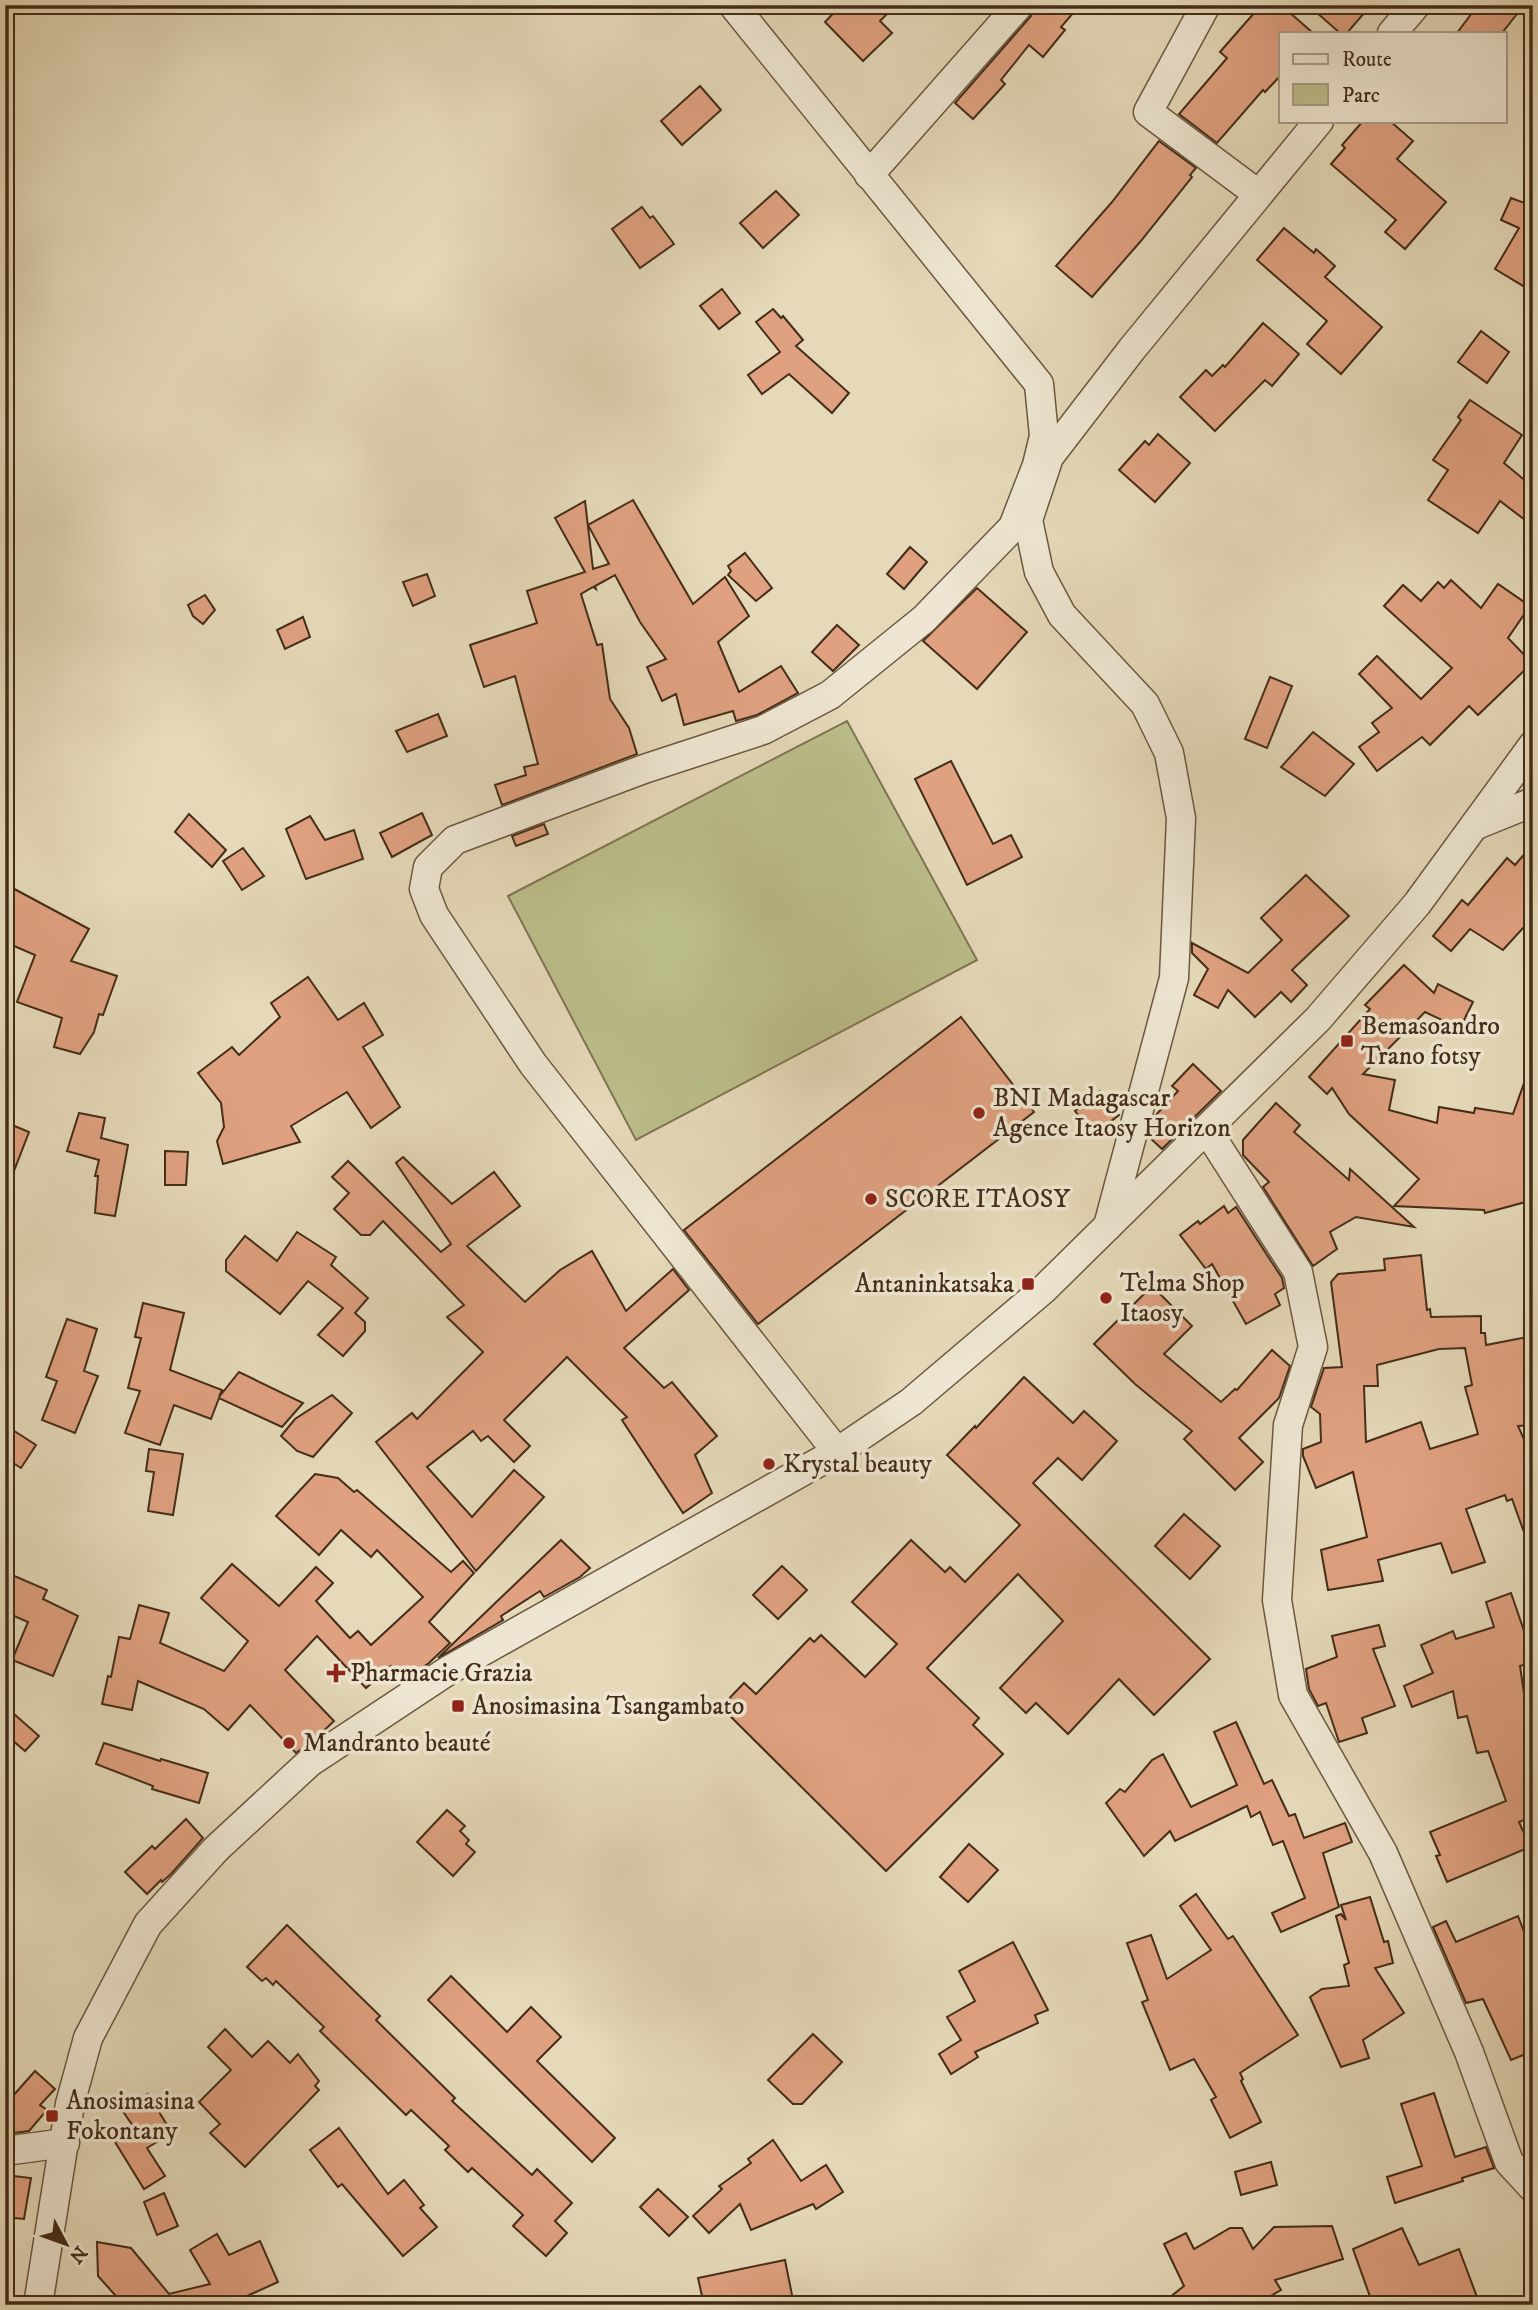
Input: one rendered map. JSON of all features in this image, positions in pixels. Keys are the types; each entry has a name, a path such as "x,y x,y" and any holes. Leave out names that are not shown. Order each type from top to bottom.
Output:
{"street":[{"path":"733,5 1039,384 1044,436 1037,465 1013,527 924,619 830,695 763,730 645,769 455,840 428,867 425,889 434,915 533,1064 837,1452"},
{"path":"869,175 1019,5"},
{"path":"1206,5 1148,112 1258,194"},
{"path":"1393,32 1416,5"},
{"path":"1108,1229 1174,978 1181,818 1169,753 1145,704 1062,615 1039,572 1028,520 1049,457 1132,349 1318,122"},
{"path":"38,2305 70,2104 88,2038 148,1924 216,1849 310,1762 449,1670 837,1452 911,1402 1044,1289 1108,1229 1318,1019 1417,904 1533,746"},
{"path":"1474,826 1533,802"},
{"path":"1207,1130 1298,1272 1313,1347 1288,1425 1277,1600 1293,1695 1383,1853 1469,2052 1509,2162 1533,2188"},
{"path":"5,2151 65,2143"}],"green space":[{"path":"847,721 977,960 636,1140 508,896"}],"building":[{"path":"841,5 896,5 880,21 892,33 863,61 825,22"},
{"path":"1035,5 1080,5 1061,27 1065,30 1043,57 1029,45 1001,80 1005,84 973,119 955,103 1031,16"},
{"path":"1261,5 1281,5 1312,32 1279,32 1279,77 1265,92 1263,90 1217,143 1179,114 1227,58 1220,52"},
{"path":"1308,5 1371,5 1348,32 1339,32"},
{"path":"1478,5 1524,5 1503,32 1458,32"},
{"path":"700,86 721,110 682,145 661,121"},
{"path":"1362,122 1391,122 1413,141 1397,159 1446,202 1405,249 1385,232 1396,220 1331,164 1345,148 1342,145"},
{"path":"1159,141 1196,168 1190,175 1192,177 1140,242 1092,297 1056,266 1112,202"},
{"path":"776,191 799,215 763,248 740,223"},
{"path":"1511,198 1533,206 1533,292 1495,269 1519,228 1501,220"},
{"path":"642,207 650,218 653,216 674,244 640,268 612,229"},
{"path":"1284,228 1314,253 1316,249 1335,266 1325,277 1382,327 1341,374 1307,344 1327,321 1257,260"},
{"path":"722,289 740,313 719,329 700,306"},
{"path":"773,309 781,318 783,316 803,340 796,346 849,393 832,413 789,374 762,394 748,375 780,352 756,322"},
{"path":"1263,323 1299,354 1272,386 1265,380 1215,431 1180,397 1206,370 1212,376 1223,365 1225,367"},
{"path":"1481,331 1509,352 1487,383 1458,362"},
{"path":"1470,400 1522,435 1504,463 1533,487 1533,526 1500,501 1478,533 1428,500 1448,470 1433,460 1461,420 1458,417"},
{"path":"1158,434 1190,463 1155,502 1119,470 1145,441 1149,445"},
{"path":"633,500 693,604 725,577 749,616 718,642 739,692 781,666 798,693 757,715 736,721 733,711 684,725 676,694 662,701 647,667 666,659 640,622 615,575 595,586 596,589 593,587 581,594 597,645 602,644 610,699 629,728 637,754 502,805 495,785 526,775 524,767 538,764 515,676 484,687 470,645 537,623 527,591 585,572 555,518 585,501 593,569 609,564 588,525"},
{"path":"910,547 927,562 904,589 887,574"},
{"path":"745,553 772,588 756,601 728,575 731,571 728,566"},
{"path":"427,574 435,596 413,606 403,582"},
{"path":"1451,580 1481,608 1498,584 1530,606 1508,638 1532,663 1478,715 1469,706 1430,745 1422,737 1377,771 1359,747 1379,732 1372,723 1392,708 1359,674 1377,656 1421,699 1452,668 1384,606 1403,585 1421,601 1438,582 1444,588"},
{"path":"977,588 1027,632 977,689 923,641"},
{"path":"205,595 215,610 203,624 193,616 188,605"},
{"path":"303,617 310,637 285,649 277,630"},
{"path":"837,625 859,645 833,671 812,652"},
{"path":"1270,677 1292,686 1267,748 1245,739"},
{"path":"438,714 447,736 407,752 396,731"},
{"path":"1313,732 1354,764 1325,796 1281,767"},
{"path":"951,761 993,844 1011,835 1022,857 967,885 915,779"},
{"path":"422,813 432,835 392,857 380,833"},
{"path":"189,814 226,850 212,867 175,832"},
{"path":"310,816 325,840 354,830 363,859 306,879 286,829"},
{"path":"544,824 548,834 516,846 512,836"},
{"path":"1533,844 1533,917 1503,950 1470,929 1451,951 1433,936 1462,900 1468,905 1507,858 1515,865"},
{"path":"243,848 264,876 242,890 223,861"},
{"path":"1306,875 1349,916 1292,970 1307,985 1291,1002 1281,992 1255,1017 1228,990 1218,1008 1194,995 1208,969 1192,953 1192,943 1248,973 1282,940 1261,918"},
{"path":"5,884 89,929 71,961 117,976 103,1015 99,1014 94,1032 80,1054 54,1047 62,1018 17,1002 35,955 5,942"},
{"path":"1404,965 1434,993 1438,984 1473,1002 1464,1020 1474,1030 1471,1034 1425,1012 1363,1074 1395,1080 1389,1110 1437,1123 1439,1107 1474,1113 1475,1108 1513,1114 1529,1069 1533,1070 1533,1200 1485,1213 1484,1210 1394,1206 1419,1179 1349,1114 1332,1088 1327,1094 1309,1077 1370,1009 1365,1005"},
{"path":"308,977 338,1020 364,1003 383,1035 363,1047 400,1107 371,1128 347,1092 291,1126 300,1142 223,1164 217,1141 224,1127 221,1103 198,1073 232,1047 239,1055 280,1017 271,1003"},
{"path":"961,1017 1034,1112 758,1324 684,1230"},
{"path":"1193,1064 1221,1091 1162,1149 1149,1137 1154,1117 1178,1091 1172,1086"},
{"path":"1100,1091 1119,1115 1098,1131 1094,1126 1089,1129 1075,1111"},
{"path":"1276,1103 1300,1125 1294,1132 1349,1180 1350,1169 1414,1227 1356,1217 1330,1232 1337,1249 1313,1266 1263,1187 1269,1182 1243,1155 1243,1140"},
{"path":"79,1113 105,1118 101,1138 128,1145 115,1216 95,1213 98,1176 95,1176 99,1160 67,1151"},
{"path":"5,1122 29,1132 7,1189 5,1188"},
{"path":"165,1151 188,1152 186,1185 165,1185"},
{"path":"403,1157 452,1204 494,1172 520,1206 467,1246 525,1302 560,1270 592,1251 626,1311 673,1269 689,1290 624,1348 664,1388 672,1382 717,1436 695,1455 712,1493 683,1513 622,1420 627,1417 567,1357 504,1420 530,1446 514,1462 488,1436 481,1441 473,1431 427,1467 472,1517 514,1470 544,1497 476,1571 376,1442 412,1413 417,1419 483,1352 447,1317 464,1305 383,1221 370,1235 361,1235 334,1209 349,1193 332,1177 348,1161 441,1252 451,1244 396,1163"},
{"path":"1224,1206 1228,1213 1236,1207 1282,1278 1284,1288 1275,1294 1280,1305 1246,1324 1212,1264 1206,1269 1180,1235"},
{"path":"297,1232 336,1257 331,1265 368,1298 355,1313 365,1322 365,1331 343,1356 318,1335 343,1308 308,1281 280,1314 226,1271 226,1260 245,1236 277,1261"},
{"path":"1421,1255 1427,1310 1430,1309 1431,1317 1481,1316 1481,1333 1485,1333 1486,1345 1533,1336 1533,1425 1518,1426 1533,1459 1533,1549 1530,1549 1512,1499 1507,1501 1505,1495 1466,1509 1485,1562 1452,1573 1441,1543 1378,1560 1383,1581 1328,1590 1321,1550 1367,1537 1353,1472 1316,1488 1303,1456 1303,1449 1321,1442 1320,1414 1311,1407 1324,1368 1342,1367 1331,1282 1338,1274 1385,1270 1384,1259","holes":["1465,1348 1472,1385 1465,1387 1478,1434 1430,1449 1421,1422 1366,1442 1364,1386 1378,1386 1377,1365 1439,1349"]},
{"path":"1152,1286 1192,1326 1164,1354 1221,1402 1237,1390 1272,1350 1290,1366 1279,1398 1239,1438 1263,1462 1235,1490 1184,1439 1192,1431 1135,1384 1094,1344"},
{"path":"143,1303 184,1313 170,1370 222,1390 219,1397 239,1372 303,1403 282,1427 219,1398 211,1419 174,1405 160,1445 125,1433 140,1391 128,1388 141,1338 135,1337"},
{"path":"67,1319 97,1329 84,1371 98,1376 75,1433 42,1420 57,1381 46,1377"},
{"path":"1024,1377 1073,1423 1084,1411 1117,1441 1082,1480 1058,1458 1033,1483 1210,1659 1154,1715 1119,1679 1068,1734 1036,1703 1026,1713 1000,1688 1063,1621 1018,1574 927,1668 979,1718 973,1725 1003,1754 886,1871 721,1707 744,1683 756,1694 810,1638 814,1642 821,1635 865,1677 897,1644 852,1602 911,1540 945,1572 950,1567 965,1582 1020,1525 947,1455"},
{"path":"332,1395 352,1413 313,1457 297,1451 281,1436 295,1419"},
{"path":"5,1425 36,1445 21,1468 5,1458"},
{"path":"149,1449 183,1454 173,1515 148,1511 154,1472 146,1471"},
{"path":"315,1474 338,1478 354,1492 357,1490 451,1572 463,1561 474,1573 429,1622 450,1643 429,1663 404,1680 391,1666 366,1688 317,1636 285,1670 334,1721 296,1753 250,1705 228,1730 204,1709 138,1681 132,1710 102,1704 119,1637 130,1639 139,1605 169,1613 160,1643 224,1671 248,1641 201,1598 232,1564 279,1606 316,1567 333,1583 316,1601 350,1638 358,1631 371,1645 423,1597 377,1550 371,1557 341,1530 319,1555 276,1516"},
{"path":"1184,1514 1220,1546 1190,1579 1155,1546"},
{"path":"561,1540 590,1568 580,1577 544,1597 540,1591 501,1616 503,1620 438,1658"},
{"path":"782,1566 807,1590 778,1619 753,1595"},
{"path":"5,1572 47,1590 43,1599 78,1616 53,1676 12,1660 28,1622 5,1612"},
{"path":"1511,1593 1533,1657 1533,1662 1520,1666 1527,1714 1533,1713 1533,1816 1519,1822 1530,1847 1447,1882 1430,1832 1506,1801 1488,1751 1477,1753 1467,1716 1458,1718 1453,1691 1412,1707 1404,1686 1433,1673 1421,1645 1453,1631 1456,1639 1494,1627 1486,1602"},
{"path":"1379,1625 1385,1646 1373,1649 1395,1706 1362,1718 1367,1733 1339,1742 1326,1703 1318,1706 1309,1689 1306,1669 1337,1657 1332,1636"},
{"path":"5,1706 39,1736 25,1751 5,1734"},
{"path":"1236,1722 1264,1784 1272,1780 1289,1816 1295,1814 1304,1838 1345,1823 1352,1842 1323,1853 1339,1907 1281,1932 1272,1913 1305,1898 1283,1841 1273,1845 1260,1812 1251,1817 1247,1806 1175,1841 1170,1831 1144,1856 1106,1803 1120,1789 1125,1792 1152,1760 1163,1754 1191,1807 1237,1785 1214,1732"},
{"path":"104,1743 208,1773 199,1803 152,1789 153,1786 96,1764"},
{"path":"447,1810 465,1826 460,1831 469,1840 466,1844 475,1852 453,1876 417,1842"},
{"path":"186,1819 203,1838 171,1874 147,1894 125,1872 152,1846 155,1849"},
{"path":"969,1844 998,1870 968,1902 940,1877"},
{"path":"1196,1894 1228,1939 1233,1936 1298,2035 1240,2073 1243,2079 1241,2081 1261,2122 1230,2138 1211,2100 1216,2097 1194,2059 1170,2070 1142,2002 1148,2000 1127,1943 1151,1935 1167,1979 1211,1950 1180,1906"},
{"path":"1370,1897 1384,1942 1388,1941 1393,1963 1375,1968 1404,2013 1363,2040 1369,2058 1341,2067 1310,1997 1322,1989 1349,1986 1344,1965 1349,1963 1336,1916 1341,1914 1346,1920 1341,1905"},
{"path":"1518,1916 1526,1937 1533,1934 1533,2051 1511,2060 1483,1999 1466,2003 1433,1927 1446,1921 1456,1942"},
{"path":"287,1925 380,2016 376,2020 455,2098 452,2101 532,2175 537,2169 572,2203 555,2221 567,2233 546,2256 513,2226 523,2215 472,2168 468,2172 445,2150 449,2146 411,2110 406,2115 320,2031 324,2027 276,1981 273,1985 266,1978 262,1981 247,1967"},
{"path":"1013,1942 1048,2010 1035,2015 1038,2023 975,2052 978,2057 951,2074 939,2054 961,2040 947,2017 975,2001 959,1971"},
{"path":"451,1976 507,2032 531,2007 561,2037 537,2061 615,2138 592,2162 428,2000"},
{"path":"225,2029 252,2057 268,2041 290,2063 298,2054 319,2081 315,2086 319,2090 245,2167 210,2133 220,2124 199,2102 231,2070 208,2047"},
{"path":"813,2034 842,2062 802,2104 793,2104 768,2080"},
{"path":"35,2071 55,2089 40,2105 47,2110 29,2131 14,2133 5,2126 5,2105"},
{"path":"1434,2093 1455,2157 1486,2147 1494,2168 1395,2203 1387,2177 1422,2166 1401,2104"},
{"path":"148,2094 172,2133 147,2148 165,2176 144,2189 115,2142 135,2129 122,2110"},
{"path":"339,2128 388,2194 404,2180 424,2205 420,2208 437,2227 403,2256 342,2184 338,2187 310,2150"},
{"path":"773,2140 801,2181 826,2165 843,2192 816,2209 813,2204 751,2230 740,2204 709,2233 693,2216 722,2189 719,2186 751,2163 748,2159"},
{"path":"1271,2162 1277,2185 1241,2195 1235,2172"},
{"path":"5,2175 31,2178 24,2219 5,2217"},
{"path":"658,2189 688,2217 669,2236 640,2207"},
{"path":"164,2193 178,2226 157,2235 144,2202"},
{"path":"1332,2226 1343,2259 1275,2280 1281,2290 1255,2305 1160,2305 1184,2286 1164,2244 1186,2233 1194,2249 1230,2228 1242,2228 1253,2249 1274,2227"},
{"path":"1402,2228 1419,2265 1459,2249 1480,2305 1373,2305 1353,2249"},
{"path":"217,2234 229,2255 260,2241 278,2282 227,2305 124,2305 98,2276 97,2242 131,2248 169,2294 210,2284 190,2250"},
{"path":"785,2260 794,2305 704,2305 698,2278"}],"place":[{"name":"Bemasoandro Trano fotsy","path":"1347,1041"},
{"name":"BNI Madagascar Agence Itaosy Horizon","path":"979,1113"},
{"name":"SCORE ITAOSY","path":"871,1199"},
{"name":"Antaninkatsaka","path":"1028,1284"},
{"name":"Telma Shop Itaosy","path":"1106,1298"},
{"name":"Krystal beauty","path":"769,1464"},
{"name":"Pharmacie Grazia","path":"336,1673"},
{"name":"Anosimasina Tsangambato","path":"458,1706"},
{"name":"Mandranto beauté","path":"289,1743"},
{"name":"Anosimasina Fokontany","path":"52,2116"}]}
